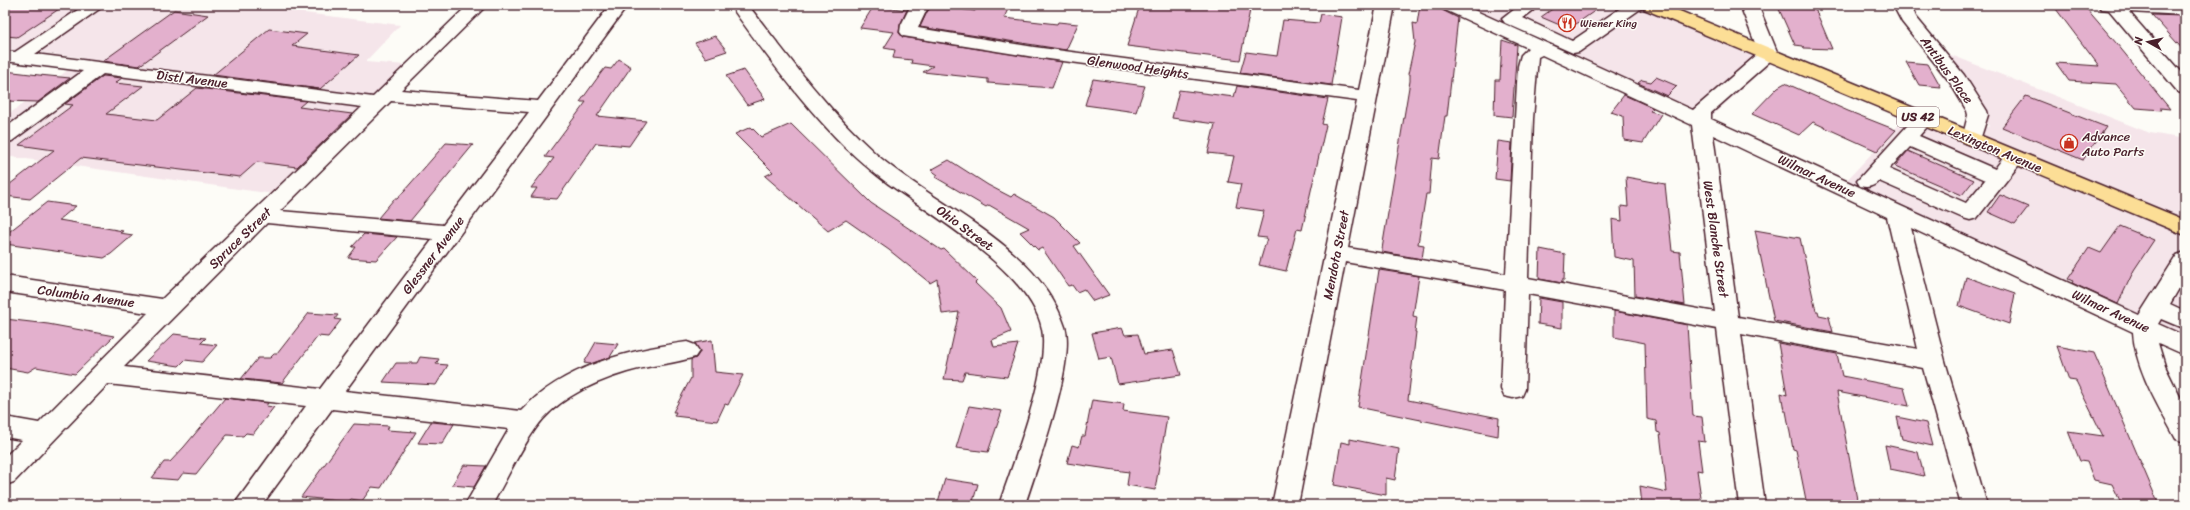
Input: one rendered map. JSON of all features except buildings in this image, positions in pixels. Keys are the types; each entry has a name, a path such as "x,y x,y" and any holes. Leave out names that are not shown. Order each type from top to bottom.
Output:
{"main road":[{"name":"Lexington Avenue","path":"1650,5 2185,228"}],"street":[{"path":"12,57 96,5"},
{"name":"Spruce Street","path":"5,474 167,308 478,5"},
{"name":"Glessner Avenue","path":"247,505 618,5"},
{"name":"Ohio Street","path":"739,5 827,116 856,145 897,181 960,223 1001,256 1040,298 1054,329 1055,358 1012,505"},
{"name":"Glenwood Heights","path":"920,5 910,25 909,32 1034,52 1367,97"},
{"name":"Mendota Street","path":"1285,505 1386,5"},
{"name":"Wilmar Avenue","path":"1449,5 1855,194 2150,317 2185,346"},
{"path":"1532,5 1512,18 1573,48 1637,5"},
{"path":"1701,122 1702,111 1769,54 1749,5"},
{"name":"Antibus Place","path":"1902,5 1908,18 1957,79 1976,110 1978,115 1972,139"},
{"path":"2112,5 2185,10"},
{"path":"2112,5 2185,88"},
{"path":"1513,389 1523,119 1527,66 1530,55 1540,48"},
{"name":"Distl Avenue","path":"12,57 383,99 543,107"},
{"path":"5,137 99,68"},
{"path":"1855,194 1877,172 1924,119"},
{"name":"West Blanche Street","path":"1701,122 1752,505"},
{"path":"1907,138 1998,178"},
{"path":"1877,172 1970,213 2015,157"},
{"path":"1898,213 1934,361 1974,505"},
{"path":"262,216 449,233"},
{"path":"1336,253 1517,284 1727,324 1934,361"},
{"path":"2185,260 2150,317 2144,339 2148,353 2185,432"},
{"name":"Columbia Avenue","path":"5,284 167,308"},
{"path":"2150,317 2185,321"},
{"path":"478,505 527,421 535,410 586,378 630,361 656,354 687,351"},
{"path":"103,374 527,421"},
{"path":"5,427 44,434"}],"shaded area":[{"path":"5,5 242,5 400,25 365,62 421,66 288,196 5,156 5,117 84,58 5,49"},
{"path":"1456,5 1655,5 1777,57 1707,120"},
{"path":"1946,53 2150,133 2185,139 2185,341 1843,184 1911,112 1971,137 1989,126"}],"place":[{"name":"Wiener King","path":"1567,23"},
{"name":"Advance Auto Parts","path":"2069,143"}]}
